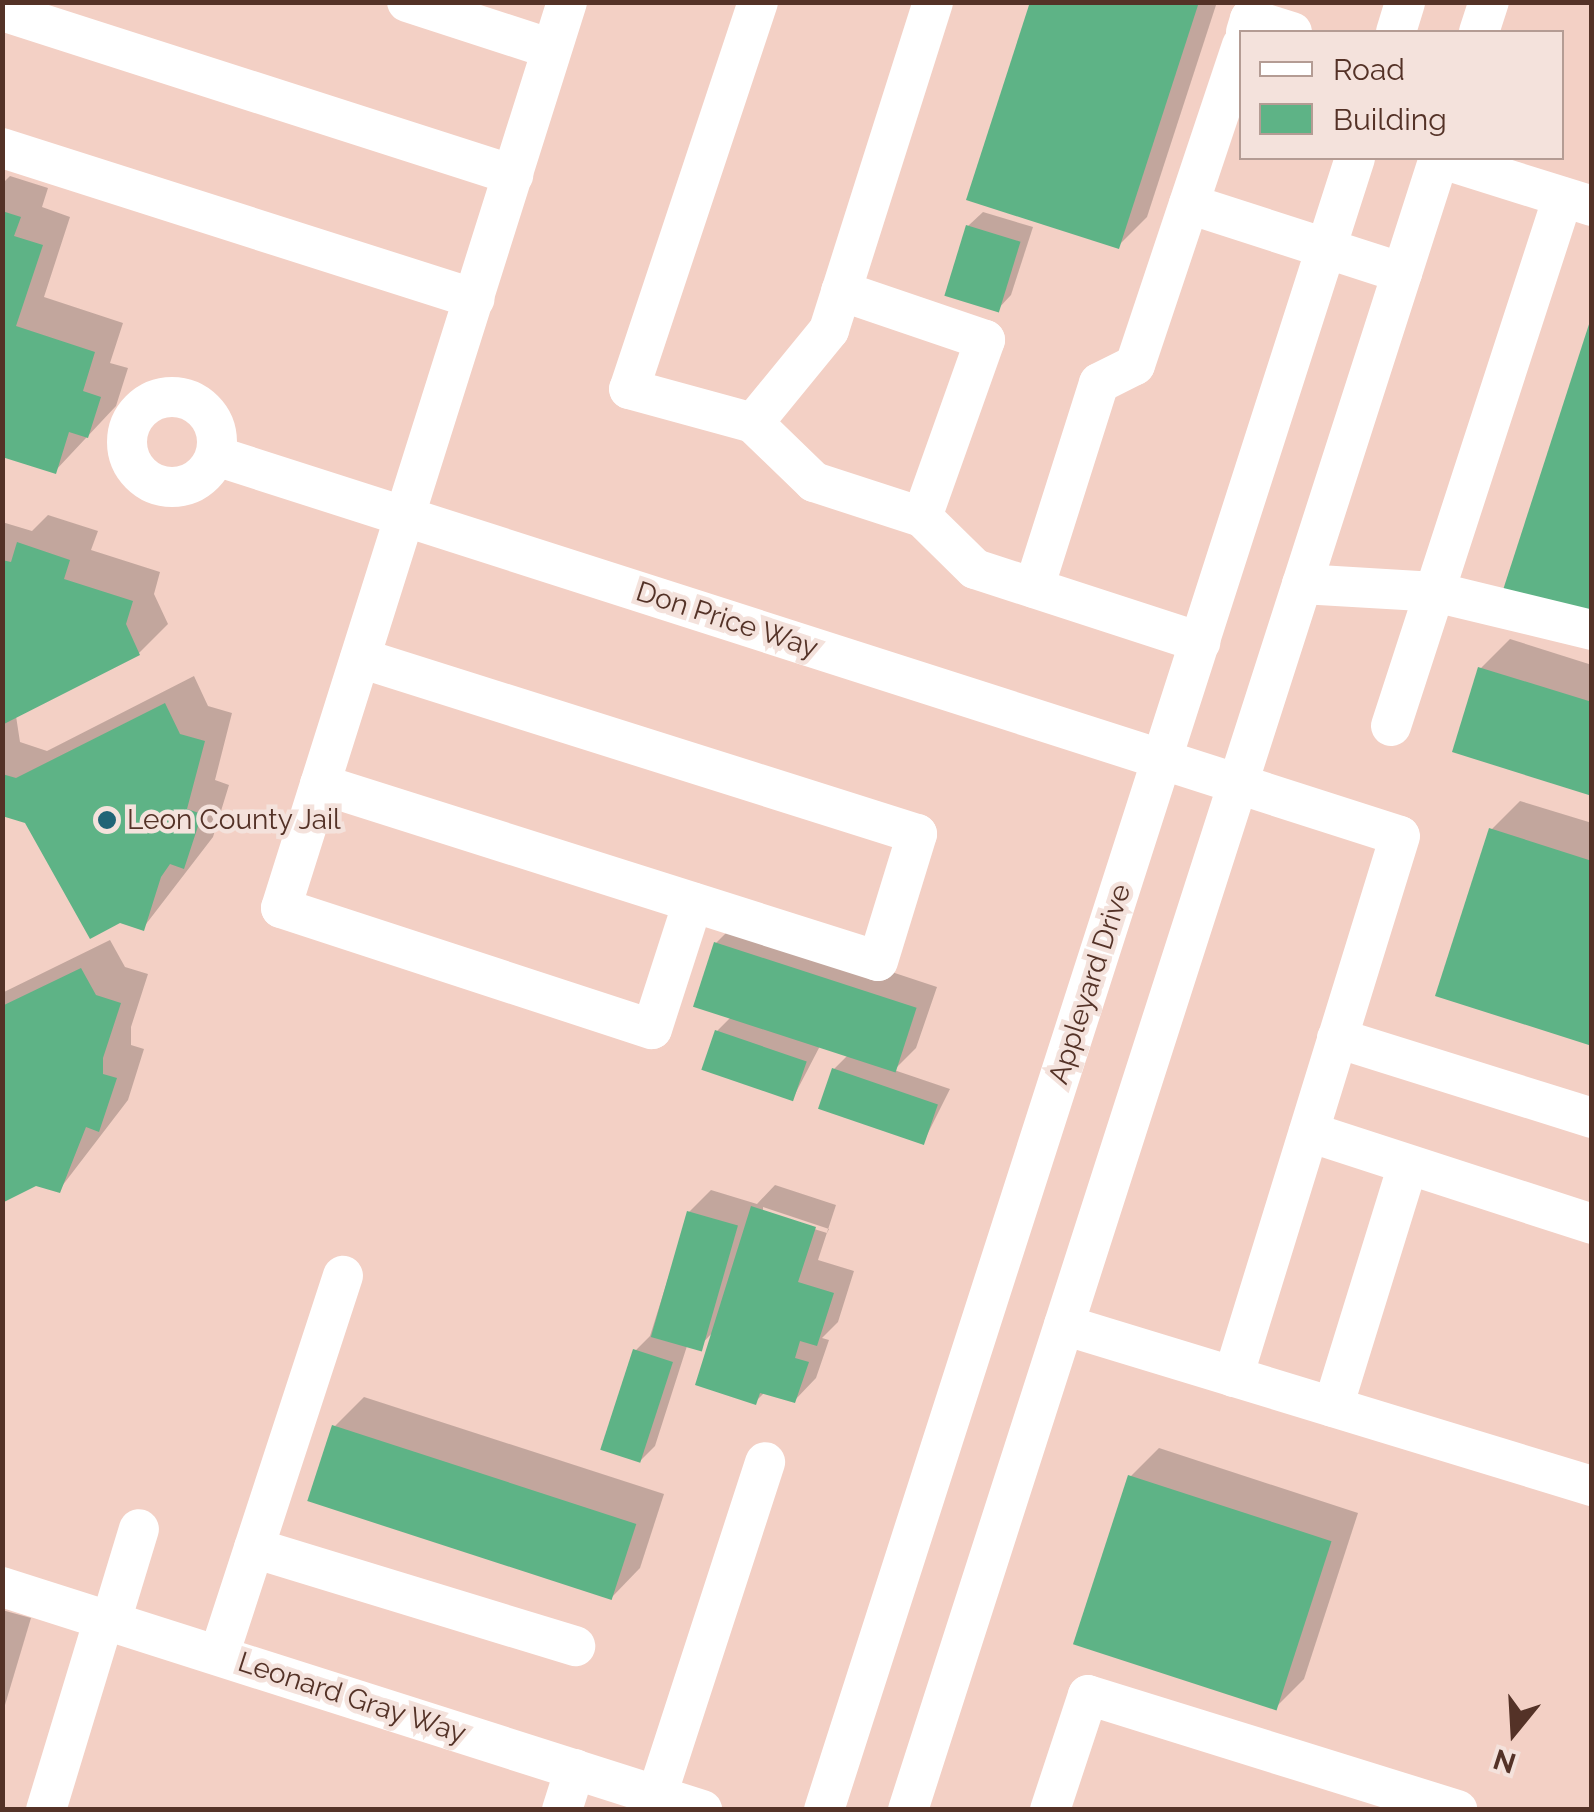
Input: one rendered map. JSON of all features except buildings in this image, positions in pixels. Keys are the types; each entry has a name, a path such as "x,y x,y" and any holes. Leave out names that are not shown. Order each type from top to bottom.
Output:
{"street":[{"path":"407,2 552,49"},
{"path":"567,2 281,908 652,1029 692,902"},
{"path":"758,2 629,389 753,423 814,482 922,517 975,569 1200,642"},
{"path":"753,423 829,330 932,2"},
{"path":"1397,30 1405,2"},
{"path":"1481,30 1489,2"},
{"path":"2,11 513,174"},
{"path":"1247,30 1250,19 1286,30"},
{"path":"1034,588 1099,383 1135,366 1239,54"},
{"path":"2,148 474,299"},
{"name":"Appleyard Drive","path":"824,1810 1354,160"},
{"path":"908,1810 1438,160"},
{"path":"1392,726 1435,592 1577,202 1445,160"},
{"path":"1189,204 1402,272"},
{"path":"842,291 984,340 922,517"},
{"name":"Don Price Way","path":"216,456 1400,836 1338,1038"},
{"path":"1302,584 1435,592 1592,630"},
{"path":"320,784 878,961 917,834 360,658"},
{"path":"1233,1377 1338,1038 1592,1118"},
{"path":"1308,1132 1592,1224"},
{"path":"1333,1407 1408,1165"},
{"path":"218,1656 342,1276"},
{"path":"1064,1325 1592,1486"},
{"path":"658,1795 765,1462"},
{"path":"46,1810 140,1529"},
{"path":"254,1548 574,1646"},
{"name":"Leonard Gray Way","path":"2,1587 702,1810"},
{"path":"1050,1810 1088,1695 1458,1810"},
{"path":"562,1810 574,1769"}],"place":[{"name":"Leon County Jail","path":"107,820"}]}
